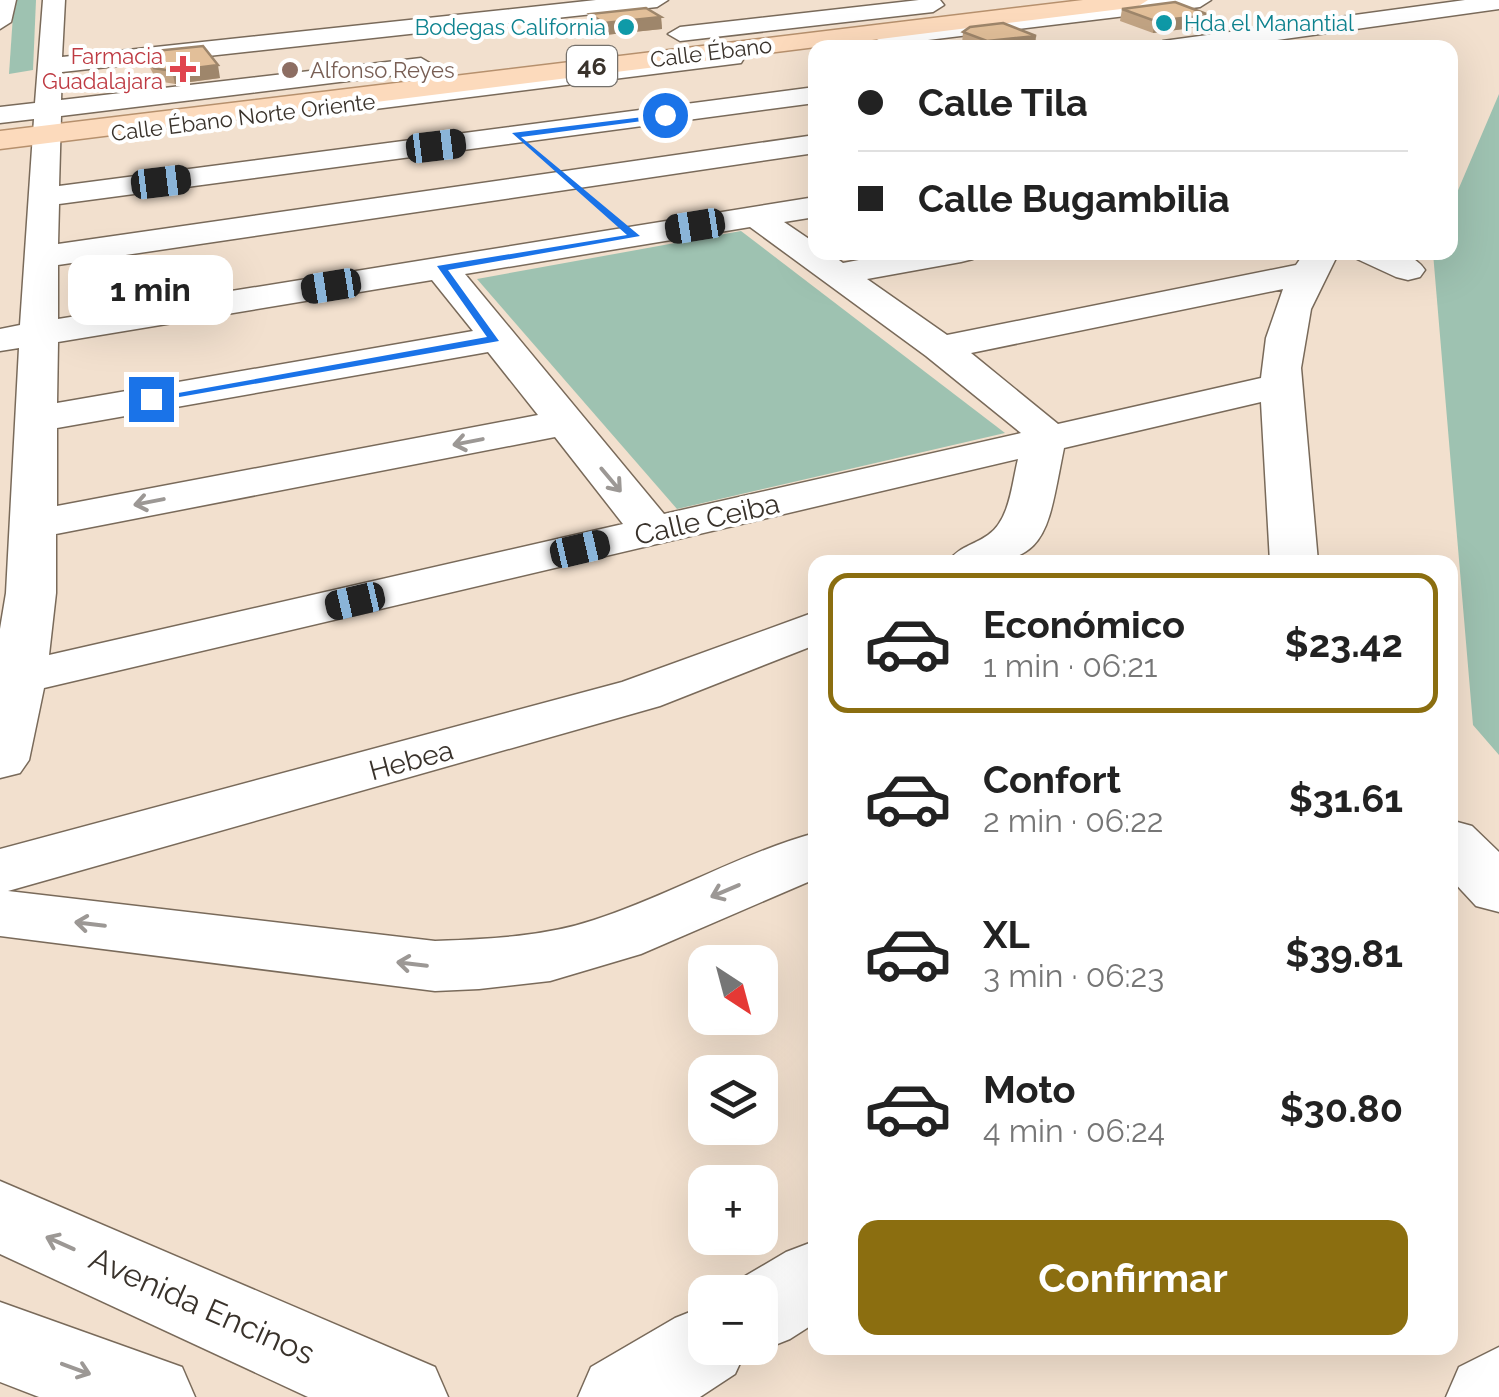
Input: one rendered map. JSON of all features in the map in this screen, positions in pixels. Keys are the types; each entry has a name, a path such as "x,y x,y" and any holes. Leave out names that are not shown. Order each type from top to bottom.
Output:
{"main road":[{"name":"Calle Ébano","path":"882,25 1045,0"},
{"name":"Calle Ébano","path":"472,69 1137,0"},
{"path":"0,127 47,125"},
{"path":"0,143 47,125"}],"street":[{"path":"0,22 5,0"},
{"path":"424,0 451,23 472,69 514,135 635,236"},
{"path":"0,760 19,678 14,612 22,455 19,336 41,257 47,125 58,21 451,23 657,0"},
{"path":"829,0 914,40"},
{"path":"882,25 976,0"},
{"name":"Calle Ébano Norte Oriente","path":"0,115 47,125 472,69 882,25 1200,0"},
{"path":"1245,40 1499,2"},
{"path":"1318,27 1360,40"},
{"path":"43,198 808,96"},
{"path":"41,257 808,145"},
{"path":"19,336 808,208"},
{"path":"756,216 808,252"},
{"path":"819,260 1022,411 1046,438 1025,525 1007,544 986,555"},
{"path":"839,274 917,260"},
{"path":"1386,260 1408,270"},
{"path":"940,348 1314,263"},
{"path":"1293,555 1278,386 1286,335 1314,263"},
{"path":"441,268 654,532"},
{"path":"22,455 495,339"},
{"name":"Calle Ceiba","path":"19,678 1278,386"},
{"path":"22,455 564,424"},
{"name":"Hebea","path":"0,871 624,699 808,630"},
{"path":"0,913 436,966 493,964 552,955 631,930 808,857"},
{"name":"Avenida Encinos","path":"0,1216 404,1397"},
{"path":"778,1301 808,1282"},
{"path":"0,1342 151,1397"},
{"path":"622,1397 688,1356"},
{"path":"1490,1397 1499,1389"}],"green space":[{"path":"14,0 36,0 33,70 9,74"},
{"path":"1499,94 1499,755 1473,725 1434,260 1458,260 1458,190"},
{"path":"741,231 1005,433 677,509 477,279"}],"building":[{"path":"1175,2 1209,15 1155,21 1122,9"},
{"path":"646,8 661,17 604,23 590,14"},
{"path":"1003,23 1036,36 984,40 963,32 970,27"},
{"path":"203,46 218,65 172,71 154,68 145,52"}],"place":[{"name":"Hda el Manantial","path":"1164,23"},
{"name":"Bodegas California","path":"626,27"},
{"name":"Farmacia Guadalajara","path":"183,69"},
{"name":"Alfonso Reyes","path":"290,70"}],"route":[{"path":"151,399 495,339 441,268 635,236 514,135 665,115"}]}
